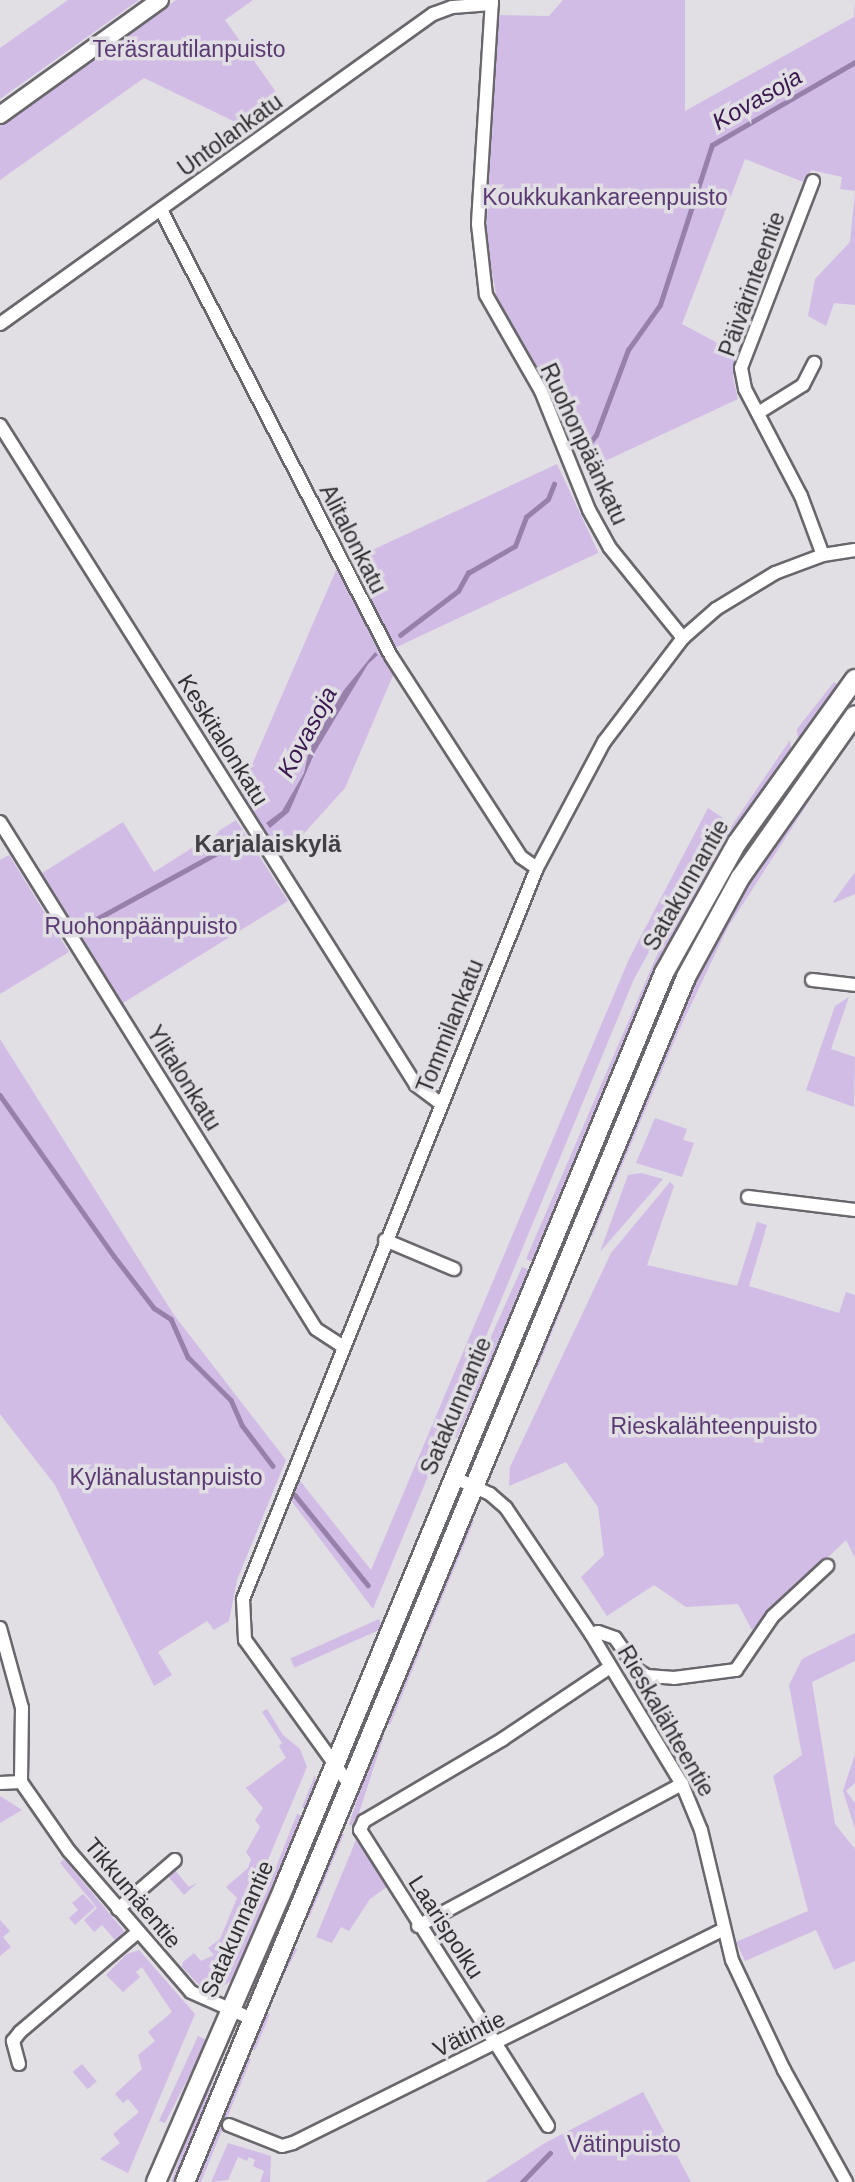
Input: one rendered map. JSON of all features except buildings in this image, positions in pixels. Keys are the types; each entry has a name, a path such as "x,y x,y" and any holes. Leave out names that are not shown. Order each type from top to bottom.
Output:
{"main road":[{"name":"Satakunnantie","path":"156,2182 334,1766 664,973 737,842 855,679"},
{"name":"Satakunnantie","path":"185,2182 686,977 740,877 855,715"}],"street":[{"path":"0,115 160,0"},
{"name":"Untolankatu","path":"0,324 433,14 452,7 492,2"},
{"name":"Ruohonpäänkatu","path":"492,2 478,224 486,295 541,391 589,510 610,548 683,638"},
{"name":"Päivärinteentie","path":"813,181 743,356 742,379 801,496 823,555"},
{"name":"Alitalonkatu","path":"161,210 391,656 522,857 537,868"},
{"path":"758,413 803,385 814,363"},
{"name":"Keskitalonkatu","path":"0,425 416,1085 441,1104"},
{"name":"Tommilankatu","path":"334,1766 245,1640 243,1599 342,1346 537,868 604,742 683,638 757,582 823,555 855,550"},
{"name":"Ylitalonkatu","path":"0,822 316,1329 342,1346"},
{"path":"812,980 855,985"},
{"path":"748,1197 855,1210"},
{"path":"385,1241 454,1269"},
{"name":"Rieskalähteentie","path":"453,1477 473,1486 506,1508 590,1634 682,1784 704,1842 723,1930 784,2070 846,2182"},
{"path":"590,1634 598,1632 615,1638 637,1670 647,1676 674,1678 736,1670 773,1616 827,1566"},
{"path":"0,1628 22,1708 21,1782 0,1783"},
{"name":"Laarispolku","path":"548,2126 418,1926 360,1830 364,1821 503,1739 610,1667"},
{"path":"334,1766 349,1784"},
{"name":"Tikkumäentie","path":"21,1782 36,1810 191,1992 252,2019"},
{"path":"418,1926 682,1784"},
{"path":"118,1909 175,1860"},
{"name":"Vätintie","path":"229,2125 282,2146 293,2143 723,1930"},
{"path":"19,2064 13,2041 20,2032 138,1932"}],"green space":[{"name":"Teräsrautilanpuisto","path":"68,0 139,0 0,99 0,48"},
{"name":"Teräsrautilanpuisto","path":"176,0 253,0 225,20 286,106 252,130 144,78 0,180 0,125"},
{"name":"Koukkukankareenpuisto","path":"563,0 685,0 685,111 854,17 855,0 855,191 840,189 842,177 811,170 806,183 745,159 682,324 738,354 733,377 738,399 588,469 497,299 486,238 498,15 549,16"},
{"path":"855,192 855,305 834,303 826,326 808,316 815,279 850,242"},
{"path":"557,464 598,553 394,648 353,559"},
{"path":"337,568 394,673 345,788 280,860 229,777 241,790"},
{"path":"834,682 838,685 833,694 798,740 797,729"},
{"path":"855,691 855,699 768,820 708,918 658,1021 570,1232 569,1222 677,965 734,862"},
{"path":"855,730 728,927 679,1030 592,1237 590,1231 696,974 755,868 822,768"},
{"path":"790,740 791,750 721,855 668,951 535,1263 526,1259 660,948 716,849"},
{"path":"708,808 723,818 634,979 373,1609 290,1499 297,1477 371,1570 629,959"},
{"name":"Ruohonpäänpuisto","path":"236,820 288,901 123,1003 42,873 123,822 154,872"},
{"path":"9,855 69,952 0,994 0,860"},
{"path":"855,872 855,894 834,903 833,902"},
{"path":"849,997 831,1049 855,1057 854,1107 806,1090 835,1006"},
{"name":"Kylänalustanpuisto","path":"0,1039 174,1315 286,1460 237,1580 229,1621 214,1630 207,1621 158,1652 172,1675 154,1686 55,1485 0,1414"},
{"path":"655,1118 687,1129 683,1140 694,1143 682,1177 636,1163"},
{"path":"641,1173 663,1179 600,1252 628,1175"},
{"name":"Rieskalähteenpuisto","path":"670,1182 674,1186 647,1265 737,1286 757,1222 767,1225 749,1286 839,1313 846,1292 855,1295 855,1558 846,1540 752,1630 738,1604 686,1607 654,1585 607,1616 581,1577 604,1555 598,1507 566,1462 509,1486 510,1467 611,1253"},
{"path":"522,1267 531,1271 457,1438 448,1434"},
{"path":"545,1276 551,1279 468,1442 462,1439"},
{"path":"564,1285 570,1288 536,1372 540,1347"},
{"path":"448,1510 454,1513 352,1714 346,1710"},
{"path":"474,1521 428,1632 423,1625 467,1523"},
{"path":"379,1619 383,1628 294,1668 290,1658"},
{"path":"855,1633 855,1661 812,1682 835,1824 855,1849 855,1961 834,1970 816,1930 745,1961 736,1942 808,1911 773,1776 802,1755 789,1685 802,1659"},
{"path":"423,1644 390,1725 384,1723 417,1645"},
{"path":"267,1709 283,1735 300,1749 307,1767 246,1912 208,1987 201,1987 182,1967 183,1962 194,1953 201,1961 214,1955 208,1948 220,1939 237,1898 226,1887 248,1868 251,1859 246,1852 260,1827 255,1820 263,1808 246,1788 286,1758 279,1746 282,1743 262,1712"},
{"path":"378,1735 384,1737 355,1826 349,1824"},
{"path":"855,1754 855,1783 846,1791 855,1803 855,1829 843,1791"},
{"path":"315,1775 317,1788 308,1810 302,1807"},
{"path":"0,1796 22,1810 0,1823"},
{"path":"297,1814 305,1817 271,1898 232,1980 217,1990 265,1895"},
{"path":"319,1823 324,1825 271,1954 259,1966"},
{"path":"338,1832 344,1834 309,1918 304,1916"},
{"path":"356,1840 388,1886 370,1899 349,1931 341,1927 332,1943 316,1937"},
{"path":"64,1859 124,1931 116,1941 102,1925 94,1932 84,1920 97,1908 60,1863"},
{"path":"174,1869 189,1887 197,1883 184,1895 167,1875"},
{"path":"83,1894 95,1907 75,1925 69,1918 78,1910 72,1903"},
{"path":"0,1920 10,1931 3,1937 11,1947 0,1956"},
{"path":"291,1946 297,1949 277,1988 271,1985"},
{"path":"139,1950 195,2014 128,2173 100,2159 120,2143 113,2134 139,2112 128,2099 123,2103 115,2094 142,2069 138,2055 155,2041 148,2032 172,2012 142,1967 136,1972 140,1977 123,1992 106,1975 127,1954"},
{"path":"264,2011 270,2014 255,2050 250,2048"},
{"path":"198,2036 206,2040 205,2045 165,2123 159,2121"},
{"path":"220,2046 225,2048 186,2157 176,2182 171,2182"},
{"path":"245,2057 251,2059 201,2182 193,2182"},
{"path":"82,2064 97,2082 88,2089 73,2072"},
{"name":"Vätinpuisto","path":"643,2092 691,2182 485,2182 545,2143"},
{"path":"228,2143 271,2156 270,2182 260,2182 264,2171 253,2166 255,2160 249,2157 247,2161 238,2157 228,2180 211,2182"}],"shaded area":[{"path":"375,652 378,655 368,664 315,752 289,812 270,828 266,823 282,811 304,773 309,750 344,690"}],"waterway":[{"name":"Kovasoja","path":"583,452 596,435 628,350 660,305 712,145 855,62"},
{"name":"Kovasoja","path":"400,635 458,591 468,573 515,546 526,517 548,499 554,484"},
{"name":"Kovasoja","path":"82,927 241,840"},
{"path":"0,1095 114,1256 154,1308 171,1319 188,1357 231,1400 242,1425 273,1466"},
{"path":"295,1495 368,1585"},
{"path":"522,2182 550,2153"}],"district":[{"name":"Karjalaiskylä","path":"268,844"}]}
